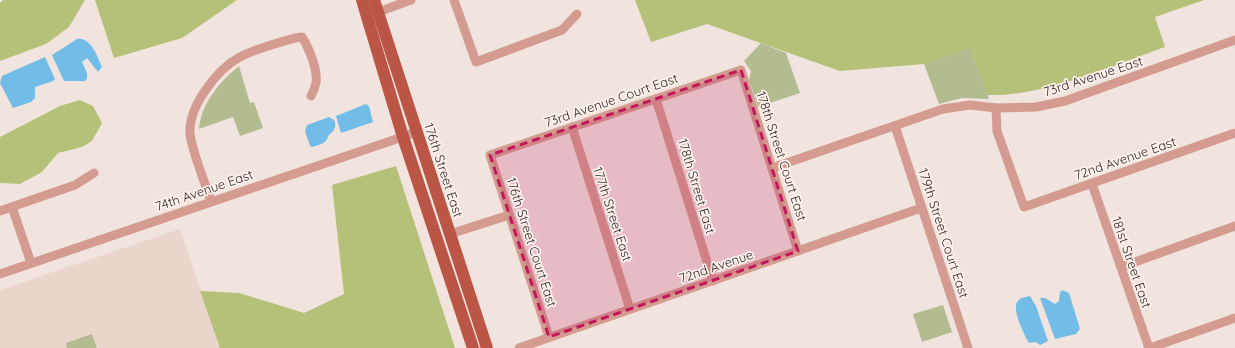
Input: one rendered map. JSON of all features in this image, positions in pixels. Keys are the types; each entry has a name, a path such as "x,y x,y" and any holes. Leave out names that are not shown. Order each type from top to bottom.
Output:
{"main road":[{"path":"362,0 403,137 473,348"},
{"path":"366,0 370,8 376,6"},
{"name":"176th Street East","path":"376,6 487,348"}],"street":[{"path":"376,6 411,0"},
{"path":"454,0 476,62 562,30 577,14"},
{"path":"212,201 190,134 191,118 196,106 214,79 230,63 256,50 302,37 306,44 315,73 316,83 311,96"},
{"name":"73rd Avenue East","path":"772,168 943,109 970,105 996,108 1036,107 1066,101 1235,40"},
{"name":"73rd Avenue Court East","path":"490,155 741,70"},
{"name":"178th Street Court East","path":"741,70 798,251"},
{"name":"178th Street East","path":"656,99 713,280"},
{"name":"72nd Avenue East","path":"996,108 997,131 1024,207 1235,133"},
{"name":"179th Street Court East","path":"895,126 968,348"},
{"name":"177th Street East","path":"572,127 630,309"},
{"name":"74th Avenue East","path":"0,274 417,132"},
{"name":"176th Street Court East","path":"490,155 549,337"},
{"path":"0,211 75,185 94,172"},
{"name":"181st Street East","path":"1092,184 1150,348"},
{"path":"12,207 31,263"},
{"name":"72nd Avenue","path":"519,348 921,208"},
{"path":"450,234 509,215"},
{"path":"1121,267 1235,226"},
{"path":"1150,348 1235,318"}],"highlighted area":[{"path":"741,70 798,251 549,337 490,155"}],"shaded area":[{"path":"180,229 220,348 0,348 0,290"}],"green space":[{"path":"3,0 85,0 69,27 46,44 0,61 0,3"},
{"path":"95,0 237,0 182,38 114,58"},
{"path":"635,0 1204,0 1155,17 1165,47 1054,86 1009,94 987,95 970,48 924,64 840,71 707,24 651,42"},
{"path":"761,43 786,53 800,93 758,107 749,80 751,71 744,61"},
{"path":"970,47 989,99 962,98 939,104 924,64"},
{"path":"239,66 250,103 254,102 263,128 240,136 233,117 199,129 203,111 212,94 218,86"},
{"path":"80,100 93,106 102,123 92,141 82,147 58,153 42,172 20,184 0,183 0,137 60,106"},
{"path":"396,166 455,348 220,348 200,291 239,293 304,313 344,294 332,185"},
{"path":"943,305 952,332 922,342 913,314"},
{"path":"92,334 97,348 67,348 66,343"}],"water":[{"path":"77,39 82,39 90,44 102,67 98,72 87,58 82,62 87,73 87,78 85,81 64,81 52,55"},
{"path":"45,57 55,79 35,87 35,98 31,102 13,108 0,83 2,76"},
{"path":"366,104 369,106 373,122 341,133 336,116"},
{"path":"329,117 335,121 334,130 328,136 326,141 319,145 312,147 310,146 305,131 307,125"},
{"path":"1062,290 1069,293 1080,329 1076,334 1055,339 1040,298 1045,298 1055,304 1059,301 1060,292"},
{"path":"1030,296 1036,306 1048,341 1040,345 1036,342 1029,343 1020,325 1016,312 1017,302 1021,298"}]}
